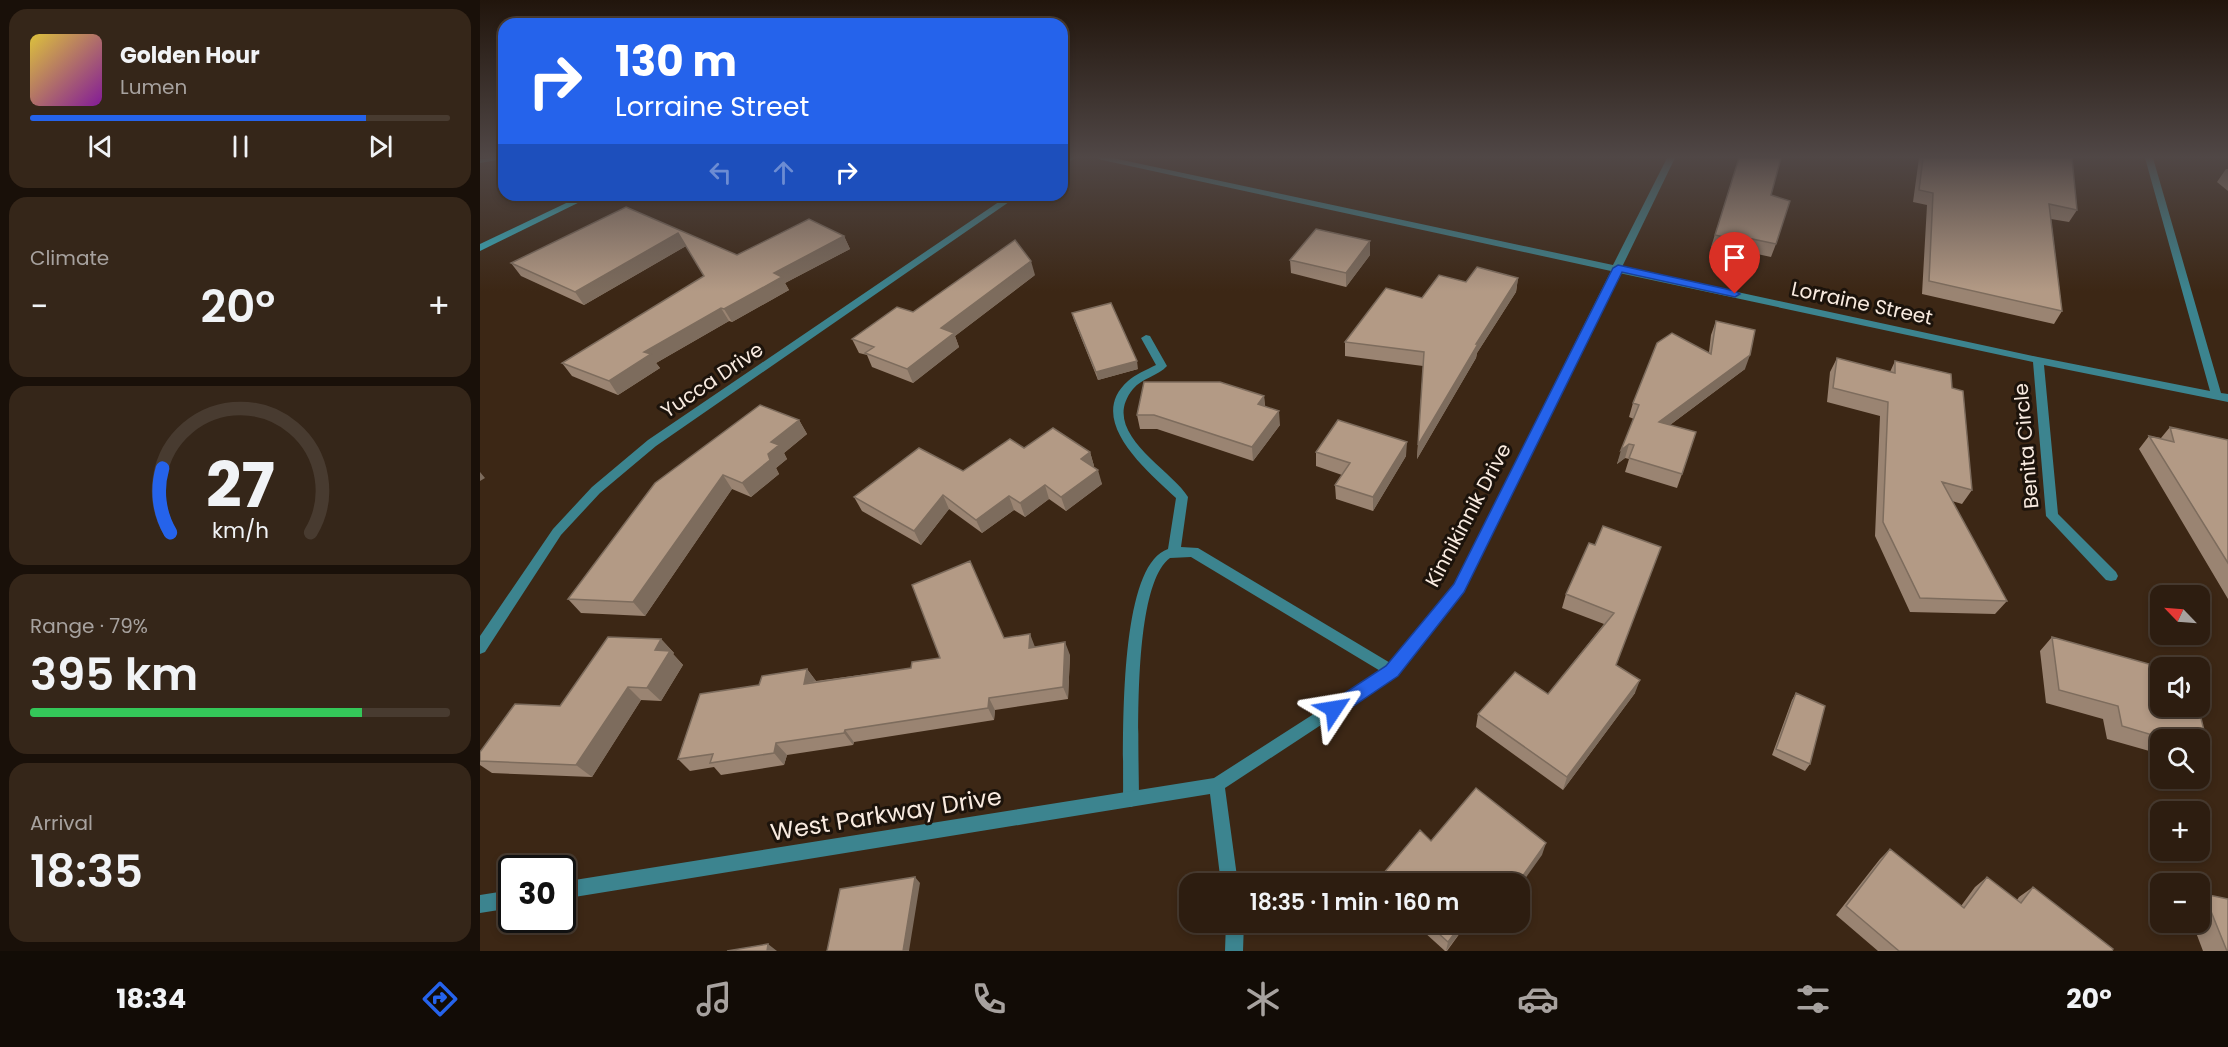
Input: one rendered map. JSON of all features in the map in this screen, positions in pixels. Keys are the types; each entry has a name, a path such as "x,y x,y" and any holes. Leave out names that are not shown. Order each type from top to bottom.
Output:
{"street":[{"path":"480,248 575,202"},
{"name":"Yucca Drive","path":"480,648 557,532 596,490 652,443 1004,202"},
{"name":"Lorraine Street","path":"1310,202 2223,398"},
{"name":"Kinnikinnik Drive","path":"1217,785 1392,671 1459,588 1650,202"},
{"path":"2163,202 2223,398"},
{"path":"1146,338 1162,366 1128,388 1117,409 1119,425 1138,453 1182,497 1174,552"},
{"name":"Benita Circle","path":"2038,360 2052,516 2111,576"},
{"path":"1131,799 1135,631 1143,591 1151,570 1163,556 1174,552 1193,552 1392,671"},
{"path":"1217,785 1229,873"},
{"name":"West Parkway Drive","path":"576,889 1217,785"},
{"path":"480,904 498,901"},
{"path":"1234,933 1234,951"}],"building":[{"path":"1725,202 1790,202 1776,244 1752,239 1751,243 1715,235"},
{"path":"1933,202 2076,202 2077,210 2049,204 2062,311 1929,281"},
{"path":"626,207 737,255 809,219 844,236 774,273 782,277 724,309 721,308 644,352 651,354 609,381 562,363 704,276 678,233 575,292 511,263"},
{"path":"1316,229 1370,241 1346,273 1290,260"},
{"path":"1015,240 1031,261 941,328 954,333 907,369 865,353 874,347 852,339 897,307 913,312"},
{"path":"1477,267 1518,278 1476,344 1478,344 1418,445 1424,352 1345,342 1386,288 1422,298 1439,275 1466,282"},
{"path":"1111,303 1137,361 1096,372 1072,313"},
{"path":"1716,321 1755,330 1750,355 1659,422 1696,432 1682,474 1629,458 1634,445 1629,444 1621,450 1639,405 1633,403 1657,343 1672,333 1711,354"},
{"path":"1837,358 1895,373 1895,361 1951,374 1952,388 1963,391 1972,490 1942,482 2007,601 1920,598 1883,522 1888,402 1833,388"},
{"path":"1144,382 1220,382 1264,396 1258,404 1279,411 1252,447 1154,415 1137,415"},
{"path":"760,405 799,420 771,442 779,445 768,454 770,460 742,483 723,475 633,602 568,599 655,483"},
{"path":"1338,420 1407,442 1373,497 1335,485 1350,463 1316,452"},
{"path":"2170,427 2228,440 2228,563 2149,436 2174,442"},
{"path":"1053,428 1090,452 1081,459 1098,470 1061,497 1045,485 1020,503 1009,496 976,520 943,495 914,531 854,497 919,448 963,471 1010,439 1024,448"},
{"path":"1603,526 1661,547 1616,665 1640,680 1567,777 1478,714 1515,672 1548,694 1614,613 1566,594 1589,543 1595,545"},
{"path":"970,561 1004,638 1030,634 1029,648 1065,642 1063,687 989,698 988,708 776,743 774,753 710,763 713,754 678,759 700,694 759,685 762,676 807,669 804,684 911,668 912,662 940,658 912,585"},
{"path":"608,637 661,639 655,650 670,651 647,688 628,687 576,765 480,761 480,752 515,704 560,706"},
{"path":"2052,637 2150,664 2150,717 2201,717 2204,729 2150,729 2150,734 2122,726 2118,706 2059,690"},
{"path":"1796,693 1825,706 1810,764 1776,749"},
{"path":"1476,788 1546,843 1525,873 1384,873 1420,830 1431,841"},
{"path":"1890,849 1964,908 1987,877 2021,903 2033,887 2113,949 2112,951 1899,951 1846,906"},
{"path":"915,877 903,951 827,951 840,889"},
{"path":"2210,895 2228,899 2227,951 2210,909"},
{"path":"1438,933 1455,933 1448,942"},
{"path":"768,944 767,951 727,951"}],"route":[{"path":"1334,709 1392,671 1459,588 1618,268 1735,294"}]}
